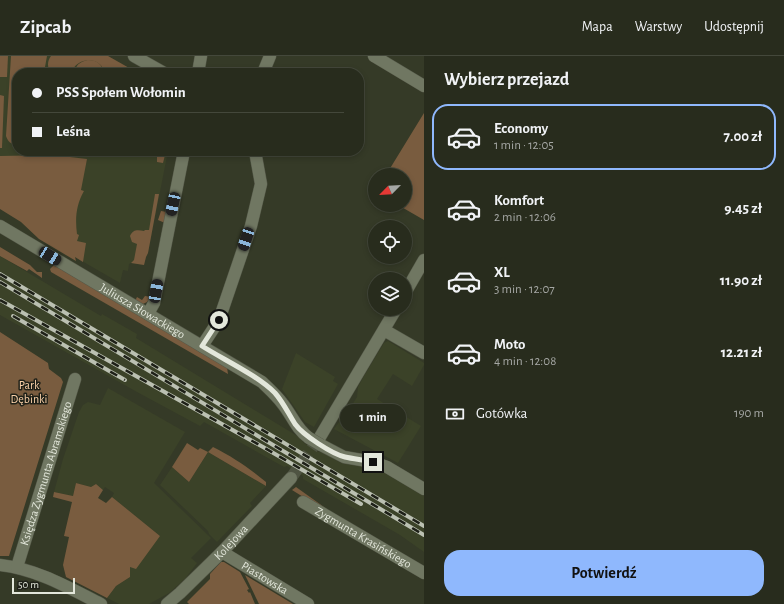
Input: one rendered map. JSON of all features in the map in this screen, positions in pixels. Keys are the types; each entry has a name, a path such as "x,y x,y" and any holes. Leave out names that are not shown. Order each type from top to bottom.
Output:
{"street":[{"path":"134,56 155,68"},
{"path":"199,68 201,56"},
{"path":"265,68 270,56"},
{"path":"374,56 424,86"},
{"path":"148,314 154,303 183,156"},
{"path":"202,346 219,320 251,226 261,184 255,156"},
{"name":"Juliusza Słowackiego","path":"0,226 251,376 270,389 283,404 300,430 317,440"},
{"path":"419,281 424,260"},
{"path":"392,316 317,440 344,457 373,462 387,467 424,489"},
{"path":"384,330 424,353"},
{"name":"Księdza Zygmunta Abramskiego","path":"17,567 76,379"},
{"name":"Kolejowa","path":"168,604 222,552 291,478"},
{"name":"Zygmunta Krasińskiego","path":"303,502 424,573"},
{"name":"Piastowska","path":"222,552 308,604"},
{"path":"0,565 17,567 41,574 77,598 101,604"}],"shaded area":[{"path":"0,56 108,56 129,68 12,68 12,156 167,156 148,253 144,265 129,264 128,271 123,270 120,283 75,257 0,156"},
{"path":"0,256 101,316 102,314 137,334 136,338 299,437 304,443 319,452 323,452 341,463 373,466 424,496 424,552 400,535 303,479 303,476 287,466 284,467 204,422 200,426 0,315"},
{"path":"388,341 424,363 412,386 393,374 377,399 421,426 398,463 334,429 357,397 358,387 364,376 384,343"},
{"path":"296,353 335,377 333,381 338,384 314,427 305,422 282,389"},
{"path":"108,388 185,432 154,483 211,538 191,558 197,563 185,579 169,593 149,604 119,604 107,598 116,586 130,577 129,566 160,536 112,497 114,493 105,487 103,490 96,484 91,487 76,483 73,496 54,492 63,459 79,412 83,405 88,402 100,405"},
{"path":"208,452 266,486 250,503 252,506 217,542 208,531 160,485 172,467 189,482"}],"green space":[{"path":"0,56 8,56 7,77 0,77"},
{"path":"11,56 47,56 46,68 12,68 12,143 6,136"},
{"path":"51,56 108,56 129,68 103,68 99,63 89,60 78,63 74,68 49,68 49,60"},
{"path":"88,60 94,61 99,63 102,68 76,68 78,64"},
{"path":"0,95 4,96 2,148 0,148"},
{"path":"424,113 424,220 410,212 412,212 412,168 390,168"},
{"path":"0,156 62,156 87,159 81,190 84,191 79,201 76,217 77,234 79,235 77,241 86,243 83,262 75,257 76,261 39,239 21,222 0,209"},
{"path":"157,156 165,156 163,163 157,162"},
{"path":"155,194 159,194 148,253 144,265 131,263 134,260 137,244 132,242 130,236 136,230 149,230"},
{"path":"161,211 167,212 165,223 158,220"},
{"path":"0,247 30,265 37,272 42,272 42,278 29,269 27,271 0,256"},
{"path":"54,265 227,367 228,374 51,272 50,269"},
{"path":"145,296 151,297 143,304 135,301 137,297 142,300"},
{"name":"Park Dębinki","path":"0,332 48,363 49,369 61,378 63,382 9,556 0,556"},
{"path":"187,443 198,450 200,448 208,452 189,482 172,467"},
{"path":"213,447 227,455 247,467 266,482 266,486 208,452"},
{"path":"76,483 91,487 96,484 103,490 98,498 106,503 112,497 160,536 136,569 130,567 130,577 116,586 107,598 66,577 63,565 69,537 64,536 72,502 53,497 54,492 73,496"},
{"path":"296,487 338,517 337,518 292,490"},
{"path":"221,562 224,562 240,572 249,589 247,590 249,593 250,592 255,604 189,604 187,602 210,579 210,574"},
{"path":"245,575 293,604 259,604"}],"tunnel":[{"path":"291,478 320,437"}],"railway":[{"path":"0,274 424,526"},
{"path":"0,282 424,535"},
{"path":"0,300 263,447 361,504"},
{"path":"13,316 125,380"}],"route":[{"path":"219,320 202,346 262,382 283,404 294,424 305,435 344,457 373,462"}]}
